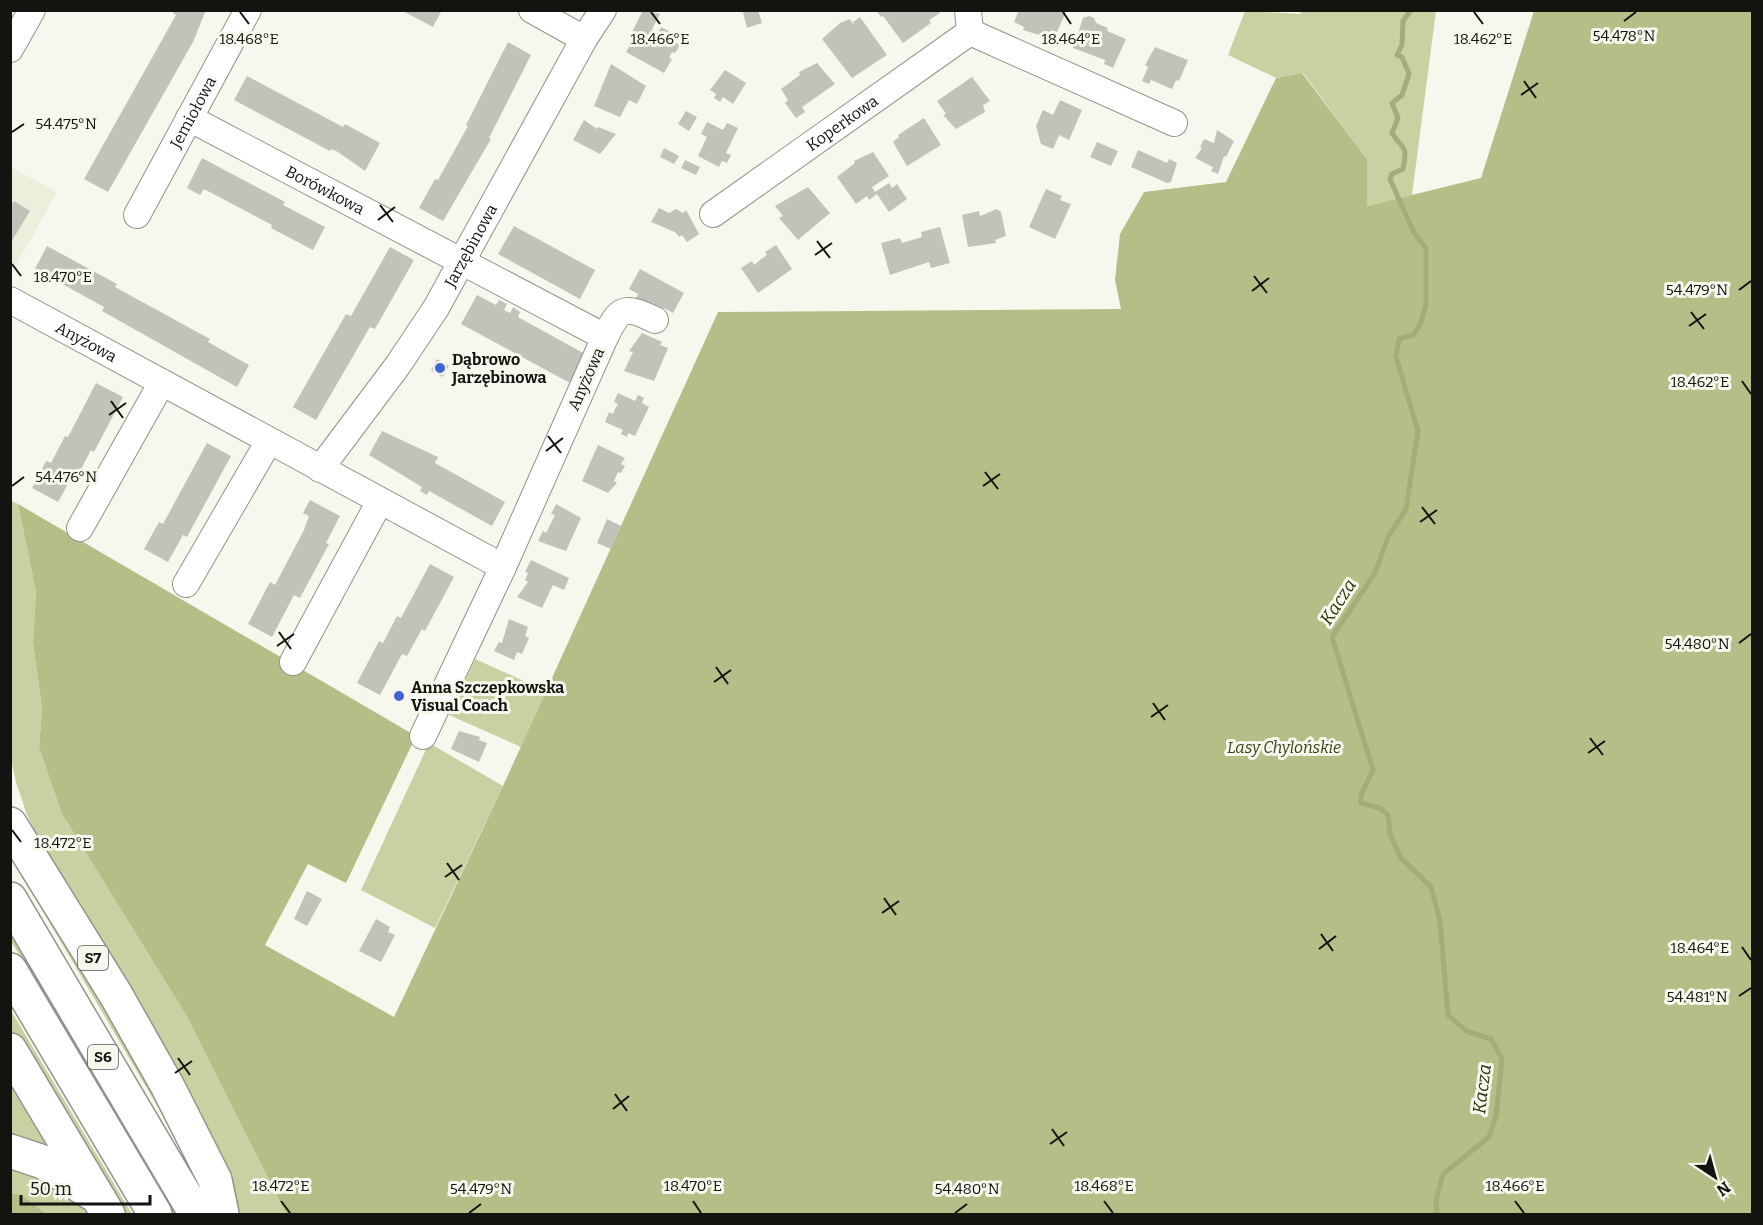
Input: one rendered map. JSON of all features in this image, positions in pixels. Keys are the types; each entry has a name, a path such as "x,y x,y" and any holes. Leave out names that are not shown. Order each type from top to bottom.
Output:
{"highway":[{"name":"S7","path":"12,821 168,1087 215,1180 222,1215"},
{"name":"S6","path":"10,899 196,1215"},
{"path":"10,970 155,1215"},
{"path":"10,1050 104,1206"},
{"path":"10,1151 43,1162 104,1206"}],"street":[{"path":"10,49 32,10"},
{"name":"Jemiołowa","path":"138,215 248,10"},
{"path":"532,10 584,39"},
{"name":"Jarzębinowa","path":"320,469 398,365 463,261 584,39 603,10"},
{"name":"Koperkowa","path":"712,213 969,21 1174,123"},
{"name":"Borówkowa","path":"189,118 463,261"},
{"name":"Anyżowa","path":"423,736 503,567 605,337 463,261"},
{"name":"Anyżowa","path":"10,300 161,384 503,567"},
{"path":"605,337 615,317 624,310 633,310 655,320"},
{"path":"80,528 161,384"},
{"path":"186,584 269,441"},
{"path":"293,662 380,501"}],"shaded area":[{"path":"11,167 57,192 11,274"}],"green space":[{"path":"1302,10 1436,11 1412,195 1367,206 1367,159 1303,73 1276,78 1228,55 1245,11 1300,14"},
{"name":"Lasy Chylońskie","path":"1534,11 1752,11 1752,1214 286,1214 186,1015 62,814 39,748 42,708 33,643 36,592 18,504 416,736 346,883 308,864 265,945 394,1017 503,786 718,312 1121,309 1115,280 1120,234 1144,192 1226,182 1276,78 1302,73 1367,159 1367,206 1481,178"},
{"path":"10,500 18,504 36,592 33,643 42,708 39,748 62,814 186,1015 286,1214 241,1214 177,1082 48,857 27,815 11,760"},
{"path":"475,659 546,691 521,747 449,715"},
{"path":"429,743 503,786 435,928 361,890"},
{"path":"10,837 133,1045 202,1182 11,857"},
{"path":"10,926 181,1214 172,1214 11,941"},
{"path":"10,1009 132,1214 119,1214 11,1038"},
{"path":"10,1066 70,1161 11,1142"},
{"path":"10,1159 60,1182 92,1214 46,1214 22,1195 11,1193"},
{"path":"11,1193 22,1195 46,1214 11,1214"}],"building":[{"path":"175,10 206,10 193,42 108,192 84,179 176,15 173,13"},
{"path":"401,10 442,10 433,27"},
{"path":"643,10 660,14 652,29 658,33 661,27 674,34 671,40 680,45 675,53 672,52 669,58 672,59 664,73 626,52 634,39 630,36"},
{"path":"758,10 762,23 747,28 743,12"},
{"path":"876,10 938,10 940,13 929,20 931,23 903,43"},
{"path":"1019,10 1067,10 1057,32 1052,30 1049,38 1023,30 1024,27 1014,22"},
{"path":"1089,16 1094,18 1096,23 1108,28 1107,31 1126,39 1113,68 1104,64 1105,60 1073,48 1083,18"},
{"path":"860,17 887,55 852,78 822,39 840,23 850,19 854,25 853,22"},
{"path":"508,42 531,55 489,138 491,139 443,221 419,208 435,179 438,180 468,126 466,125"},
{"path":"1155,47 1188,60 1179,81 1176,80 1172,89 1151,80 1149,84 1142,81 1148,67 1145,65"},
{"path":"817,63 835,84 802,107 805,112 796,118 785,103 788,100 781,89 800,75 799,72"},
{"path":"611,64 646,86 637,104 629,100 620,117 594,106"},
{"path":"725,70 746,83 733,104 723,97 720,102 714,98 716,94 710,90"},
{"path":"247,76 343,127 345,124 380,143 365,171 338,152 331,149 330,151 234,100"},
{"path":"972,77 990,101 983,105 985,112 956,129 943,115 946,114 937,101"},
{"path":"1060,100 1082,110 1069,140 1059,135 1053,149 1041,144 1036,126 1043,110 1053,115"},
{"path":"686,111 697,117 689,131 678,124"},
{"path":"924,118 941,145 907,166 893,142 899,137 898,135"},
{"path":"584,120 597,129 598,127 616,134 600,154 573,140"},
{"path":"707,122 723,130 727,123 738,128 726,153 731,155 727,163 722,161 719,167 698,156 707,137 701,134"},
{"path":"1217,130 1234,141 1226,157 1224,156 1218,174 1211,171 1213,167 1195,158 1202,148 1200,147 1204,139 1214,143"},
{"path":"1097,142 1118,151 1111,166 1090,157"},
{"path":"664,148 679,156 674,164 660,157"},
{"path":"1138,150 1167,163 1169,159 1177,163 1171,182 1167,183 1131,167"},
{"path":"873,152 889,176 872,187 875,192 889,183 892,188 897,184 907,199 889,212 877,194 869,200 867,196 856,204 837,177 855,163 854,161"},
{"path":"202,158 285,202 283,205 325,227 313,250 204,189 200,195 187,188"},
{"path":"685,160 700,167 696,175 681,168"},
{"path":"808,187 830,213 798,240 779,218 783,216 775,206"},
{"path":"1046,189 1062,196 1060,200 1071,204 1055,239 1029,227"},
{"path":"14,201 30,211 10,244 10,207"},
{"path":"659,208 669,213 676,209 683,213 686,210 699,234 687,242 682,235 679,237 675,232 651,222"},
{"path":"997,209 1001,212 1006,236 995,240 996,243 968,247 962,215 979,211 980,216"},
{"path":"514,226 595,270 580,299 498,254"},
{"path":"940,227 950,263 931,268 929,262 890,275 881,243 900,238 902,243 922,237 921,232"},
{"path":"776,245 792,269 758,293 741,268 752,261 754,265 767,255 765,252"},
{"path":"47,246 117,284 115,287 210,339 208,342 249,365 237,387 102,311 104,307 35,269"},
{"path":"390,247 414,260 375,329 370,327 316,420 293,407 346,314 351,316"},
{"path":"640,269 684,293 673,313 664,308 662,312 636,298 638,294 629,289"},
{"path":"477,295 496,305 499,300 507,304 504,310 510,313 513,307 520,312 518,317 585,354 570,383 461,324"},
{"path":"642,333 662,342 660,345 668,348 654,381 624,371 633,352 629,351"},
{"name":"Dąbrowo Jarzębinowa","path":"437,359 449,366 442,377 431,370"},
{"path":"96,383 123,397 94,452 91,450 77,477 73,475 58,502 32,488 46,461 51,463 65,436 68,437"},
{"path":"618,393 635,401 638,395 644,398 642,403 649,407 635,436 628,433 627,437 621,434 623,430 605,422 609,412 613,414 618,404 614,402"},
{"path":"382,431 438,457 435,463 505,502 492,526 429,491 427,495 420,491 422,487 369,455"},
{"path":"207,443 231,456 187,537 183,535 168,562 144,549 159,522 163,524"},
{"path":"598,445 625,458 621,464 625,466 621,473 618,472 614,481 617,483 608,493 582,481"},
{"path":"310,500 340,516 326,543 329,544 300,598 294,595 272,637 248,624 270,582 275,585 304,530 309,516 303,513"},
{"path":"556,504 581,518 566,551 538,541 543,531 546,533 555,515 551,514"},
{"path":"607,519 621,526 611,549 597,543"},
{"path":"531,560 569,578 564,590 553,585 542,608 517,597 528,582 525,580 528,573 525,572"},
{"path":"430,564 454,577 425,631 422,629 407,656 402,654 380,695 357,683 379,641 383,643 397,616 401,618"},
{"path":"509,619 528,627 525,636 529,638 522,654 517,652 514,660 494,651 499,642 502,643"},
{"path":"459,731 480,737 479,740 487,743 479,762 451,749"},
{"path":"307,891 322,899 307,926 294,919"},
{"path":"376,919 390,927 388,932 395,935 381,962 359,951"}],"waterway":[{"name":"Kacza","path":"1411,10 1403,21 1402,45 1397,55 1402,57 1409,74 1402,95 1392,103 1398,118 1392,133 1404,148 1405,155 1403,169 1392,174 1390,179 1414,233 1426,248 1426,304 1421,323 1413,335 1399,339 1396,357 1418,431 1406,509 1388,537 1375,573 1332,637 1373,770 1361,795 1361,803 1380,808 1388,815 1390,834 1401,858 1431,887 1440,921 1448,1015 1466,1031 1491,1039 1502,1059 1496,1116 1489,1137 1443,1174 1436,1201 1437,1214"}],"place":[{"name":"Dąbrowo Jarzębinowa","path":"440,368"},
{"name":"Anna Szczepkowska Visual Coach","path":"399,696"}]}
